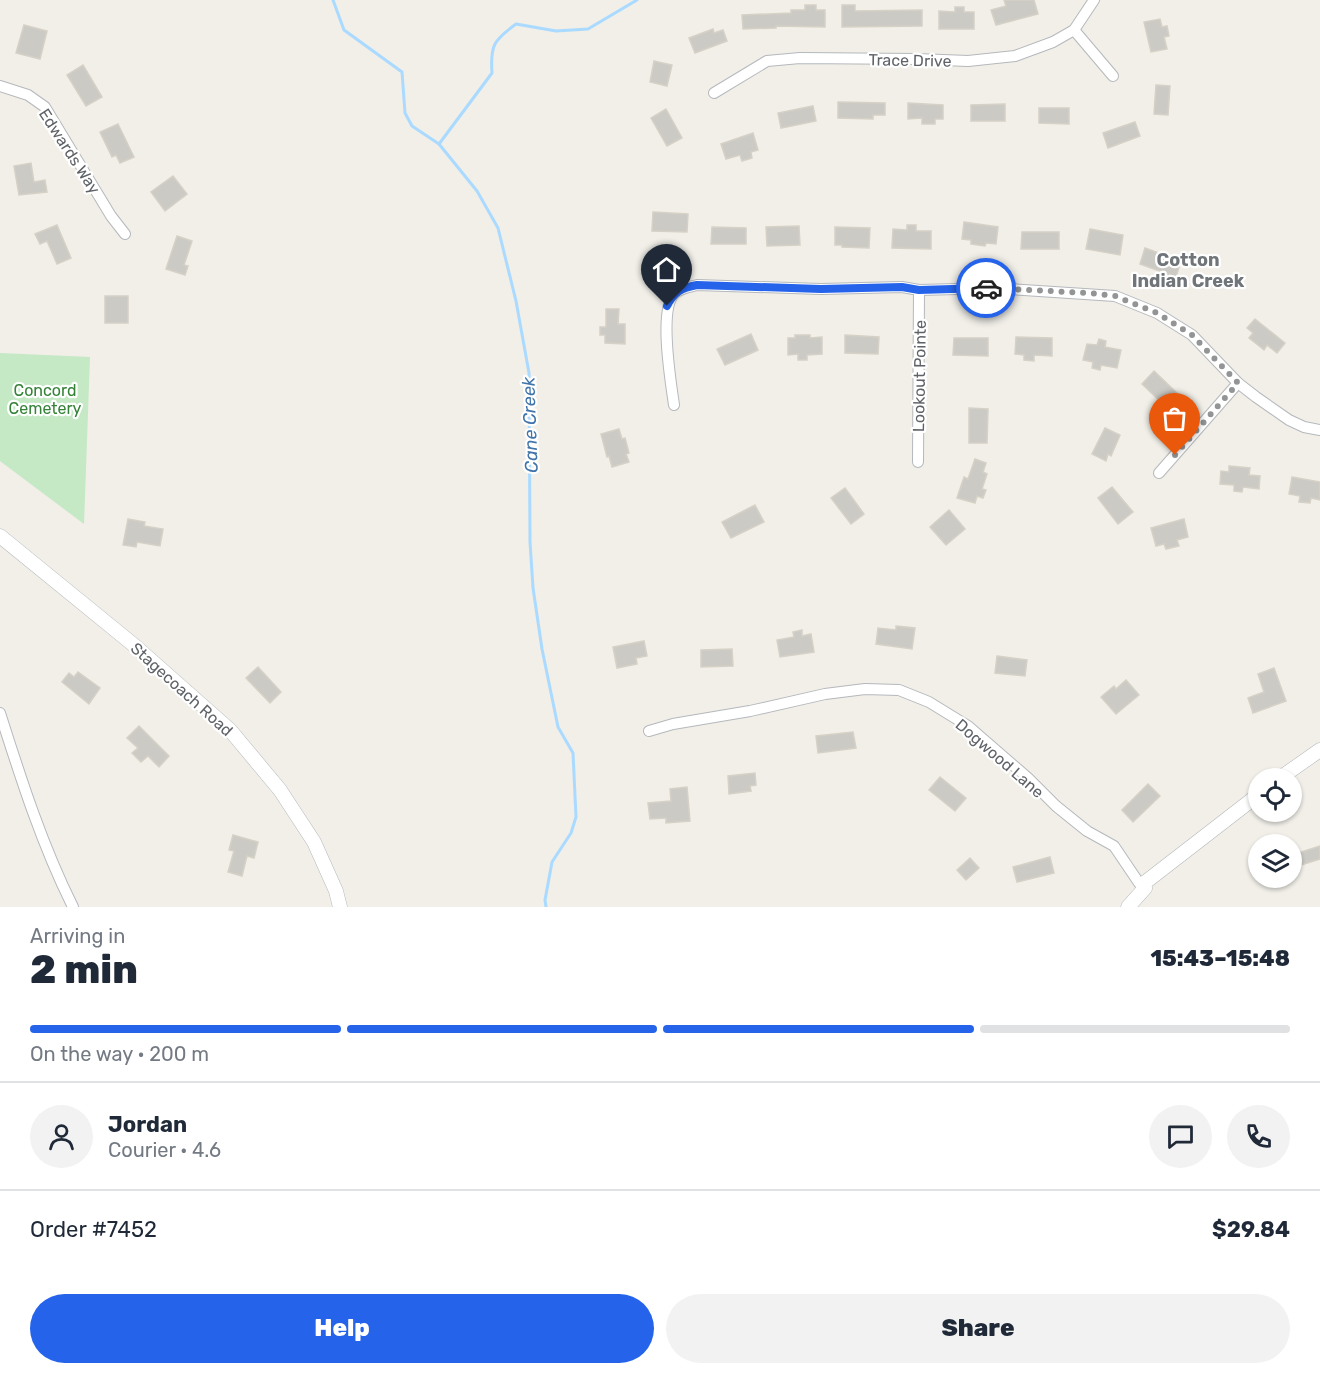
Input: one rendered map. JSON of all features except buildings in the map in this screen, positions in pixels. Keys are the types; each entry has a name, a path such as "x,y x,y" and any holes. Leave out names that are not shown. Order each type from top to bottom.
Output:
{"street":[{"name":"Trace Drive","path":"714,93 767,62 800,58 917,58 968,61 1015,56 1053,42 1074,30 1094,0"},
{"path":"1074,30 1113,76"},
{"name":"Edwards Way","path":"0,86 28,95 45,107 111,216 125,234"},
{"path":"674,405 667,353 667,306 673,294 684,288 697,285 821,289 902,287 919,290 995,288 1115,296 1157,313 1192,335 1238,383 1289,420 1304,428 1320,430"},
{"name":"Lookout Pointe","path":"918,462 919,290"},
{"path":"1160,473 1238,383"},
{"name":"Stagecoach Road","path":"0,536 135,646 230,730 280,790 314,842 336,891 340,907"},
{"name":"Dogwood Lane","path":"649,731 825,693 865,689 899,690 929,702 968,726 1028,778 1056,806 1087,831 1114,846 1139,883 1146,888"},
{"path":"0,713 57,876 73,907"},
{"path":"1294,768 1320,750"},
{"path":"1128,907 1146,888 1143,884 1248,803"}],"green space":[{"name":"Concord Cemetery","path":"0,353 90,357 84,524 0,461"}],"waterway":[{"name":"Cane Creek","path":"333,0 344,30 402,72 405,113 412,126 439,144 477,191 498,228 516,301 529,373 530,542 533,588 542,649 558,727 573,753 576,817 571,833 552,862 545,900 546,907"},
{"path":"439,144 492,73 493,49 498,39 516,24 556,31 588,29 637,0"}],"way so far":[{"path":"986,288 1115,296 1157,313 1192,335 1238,383 1175,455"}],"district":[{"name":"Cotton Indian Creek","path":"1188,270"}],"route":[{"path":"667,306 673,294 697,285 821,289 986,288"}]}
